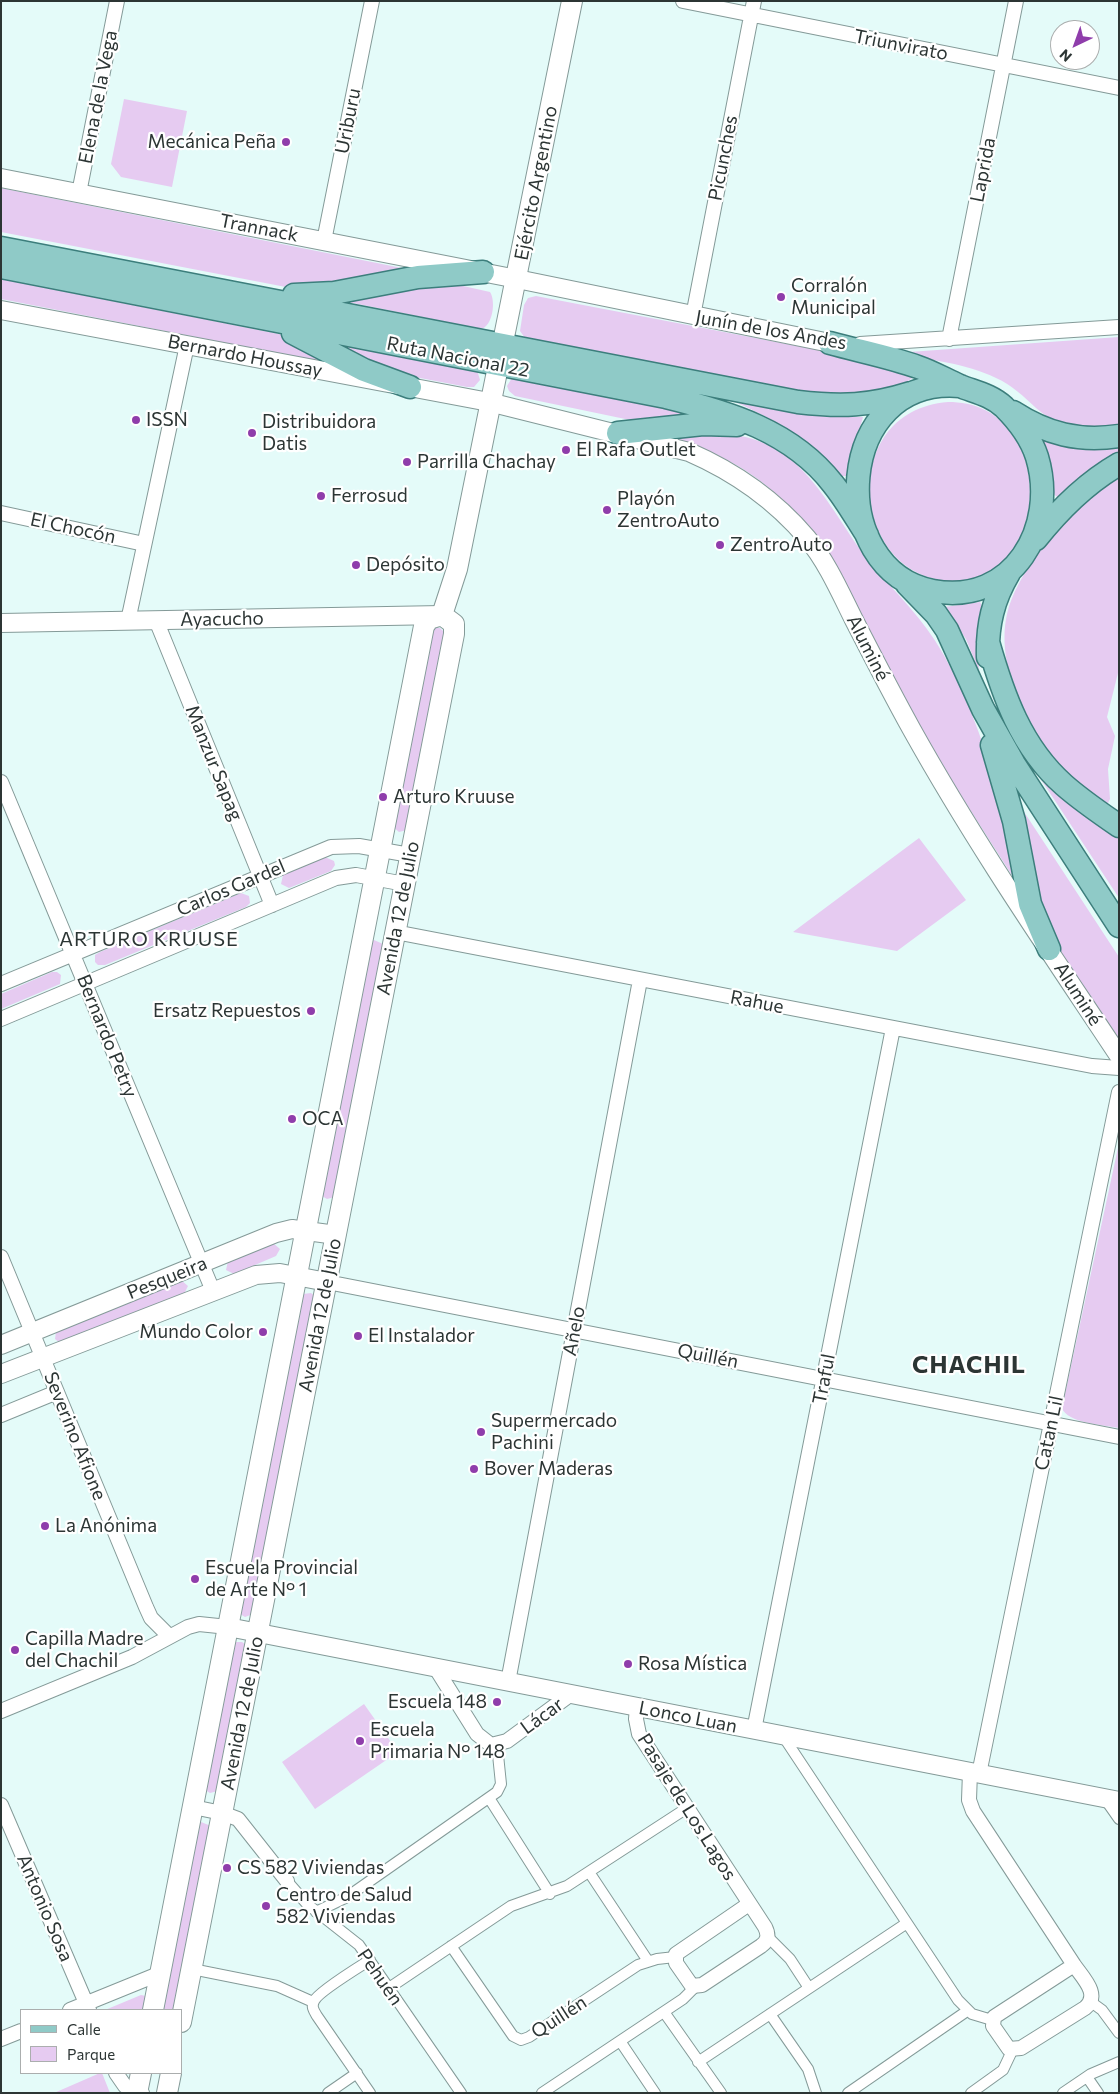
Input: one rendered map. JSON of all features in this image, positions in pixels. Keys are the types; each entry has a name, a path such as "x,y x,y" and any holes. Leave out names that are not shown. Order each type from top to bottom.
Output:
{"main road":[{"name":"Ejército Argentino","path":"500,354 517,279 572,1"},
{"name":"Ruta Nacional 22","path":"1,248 246,295 500,354 723,412 780,437 816,465 832,483 868,535"},
{"name":"Ruta Nacional 22","path":"1,268 255,317 798,402 844,406 864,405 911,393 929,386 960,386"},
{"path":"246,295 318,295 418,277 483,272"},
{"path":"255,317 314,342 364,370 410,387"},
{"path":"830,344 912,365 990,397 1032,424 1060,435 1078,438 1119,436"},
{"path":"442,615 457,570 500,354"},
{"path":"911,393 881,417 864,447 860,465 858,500 861,518 868,535 888,566 936,614 947,630 983,710 1014,764 1119,926"},
{"path":"1003,406 1028,438 1036,458 1041,479 1042,500 1034,538 993,604 988,642 990,686 995,710 1014,764"},
{"path":"618,433 715,423 759,427"},
{"path":"900,576 926,590 956,593 986,587 1000,579 1018,562 1072,499 1091,482 1119,464"},
{"name":"Avenida 12 de Julio","path":"153,2009 376,879 424,626 429,619 442,615 454,624 454,634 182,2017"},
{"path":"988,642 1006,700 1030,745 1063,784 1119,826"},
{"path":"972,685 1006,791 1030,904 1049,949"},
{"path":"167,2093 171,2074"}],"street":[{"name":"Elena de la Vega","path":"79,193 117,1"},
{"name":"Uriburu","path":"324,241 372,1"},
{"name":"Triunvirato","path":"683,1 753,8 1004,65 1119,88"},
{"name":"Laprida","path":"949,339 1016,1"},
{"name":"Picunches","path":"693,316 753,8"},
{"name":"Trannack","path":"1,178 517,279"},
{"name":"Junín de los Andes","path":"517,279 830,344 854,345 1119,327"},
{"name":"Bernardo Houssay","path":"1,310 489,402"},
{"path":"128,621 187,345"},
{"name":"Aluminé","path":"489,402 689,452 732,474 775,505 808,540 834,580 887,685 939,776 1119,1056"},
{"name":"El Chocón","path":"1,513 144,544"},
{"name":"Ayacucho","path":"1,623 442,615"},
{"name":"Manzur Sapag","path":"156,620 272,905"},
{"name":"Bernardo Petry","path":"1,782 212,1291"},
{"name":"Carlos Gardel","path":"1,984 331,847 350,845 410,856"},
{"name":"Carlos Gardel","path":"1,1019 343,876 405,884"},
{"name":"Rahue","path":"395,932 1092,1066 1119,1068"},
{"name":"Añelo","path":"508,1682 640,980"},
{"name":"Traful","path":"754,1730 893,1028"},
{"name":"Catan Lil","path":"1091,2002 1091,1992 973,1811 969,1800 1051,1424 1119,1092"},
{"name":"Pesqueira","path":"1,1345 283,1231 306,1231 336,1235"},
{"name":"Severino Afione","path":"1,1257 146,1607 151,1618 169,1636"},
{"name":"Pesqueira","path":"1,1374 212,1291 263,1273 297,1276"},
{"name":"Quillén","path":"297,1276 1119,1437"},
{"path":"1,1415 57,1392"},
{"path":"1,1711 132,1657 169,1636 199,1624 228,1627"},
{"name":"Lonco Luan","path":"228,1627 1112,1800"},
{"path":"316,1912 347,1898 489,1798 497,1792 502,1784 497,1745 486,1742 478,1734 435,1667"},
{"name":"Lácar","path":"497,1745 508,1741 571,1694"},
{"name":"Pasaje de Los Lagos","path":"637,1707 636,1720 639,1734 767,1930 768,1937"},
{"path":"783,1736 967,2011 978,2017 992,2020"},
{"path":"489,1798 550,1894"},
{"path":"1112,1800 1119,1819"},
{"name":"Antonio Sosa","path":"1,1805 88,2007"},
{"name":"Pehuén","path":"193,1807 222,1812 243,1823 287,1881 316,1912 351,1937 370,1960 460,2093"},
{"path":"389,1988 519,1902 550,1894 568,1886 686,1808"},
{"path":"589,1872 648,1961"},
{"path":"694,1987 684,1976 676,1963 675,1957 681,1949 749,1904"},
{"path":"698,2062 907,1923"},
{"path":"542,2093 686,1997 694,1987 702,1985 761,1946 768,1937 785,1953 809,1988"},
{"name":"Quillén","path":"451,1946 513,2036 521,2040 529,2038 648,1961 675,1957"},
{"path":"370,1960 320,1994 313,2002 312,2007 316,2016 370,2093"},
{"path":"992,2020 999,2012 1074,1965"},
{"path":"192,1969 277,1986 313,2002"},
{"path":"88,2007 161,1973"},
{"path":"992,2020 993,2026 1005,2045 1012,2050 1021,2048 1091,2002 1107,2016 1119,2033"},
{"path":"848,2093 967,2011"},
{"path":"664,2012 721,2093"},
{"path":"770,2014 808,2069 816,2093"},
{"path":"1,2039 20,2031"},
{"path":"620,2041 653,2092"},
{"path":"972,2093 983,2090 1002,2070 1012,2050"},
{"path":"1063,2093 1087,2077 1119,2062"},
{"path":"328,2093 357,2073"},
{"path":"117,2074 126,2086 140,2087"},
{"path":"1087,2077 1098,2093"}],"green space":[{"path":"124,99 187,111 172,187 121,177 111,164"},
{"path":"1,188 407,269 338,285 291,288 1,232"},
{"path":"1,279 284,335 339,365 1,299"},
{"path":"450,283 490,292 493,307 491,318 485,327 481,329 338,300"},
{"path":"536,296 839,354 914,376 896,387 884,390 821,396 525,338 520,331 524,305 528,298"},
{"path":"1119,337 1119,425 1108,426 1085,427 1065,424 1045,415 1012,387 984,373 960,365 895,353"},
{"path":"321,339 477,370 480,380 474,387 467,387 394,373"},
{"path":"517,376 695,414 644,421 630,420 515,396 509,391 507,386 512,378"},
{"path":"735,402 820,416 863,417 846,476 842,476 818,452 793,433"},
{"path":"948,402 958,402 985,410 1007,427 1022,451 1029,479 1029,508 1021,535 1007,558 985,575 956,581 921,574 894,555 877,528 870,496 873,463 886,434 911,412"},
{"path":"685,432 734,435 759,441 780,451 813,482 868,560 927,628 963,693 979,733 1001,803 1016,882 925,736 843,580 822,548 799,518 773,491 743,469 715,454 667,436"},
{"path":"1043,439 1119,445 1119,454 1059,498 1053,494"},
{"path":"1119,475 1119,669 1107,717 1115,736 1108,769 1110,799 1107,805 1077,785 1044,747 1021,705 1012,682 1006,659 1005,636 1007,614 1012,599 1028,567 1039,551 1076,508"},
{"path":"980,602 982,606 977,634 979,671 966,639 944,607"},
{"path":"435,628 440,628 445,633 407,830 399,832 393,827 429,633"},
{"path":"1001,707 1119,835 1119,898 1038,775 1019,753 1006,727"},
{"path":"1013,795 1119,957 1119,1040 1064,957 1042,915"},
{"path":"919,838 966,900 897,951 793,932"},
{"path":"325,857 334,861 335,865 331,871 289,888 281,884 283,875"},
{"path":"241,893 249,896 250,903 246,907 105,965 98,965 95,962 95,955 100,952"},
{"path":"372,941 383,944 335,1197 327,1199 322,1196"},
{"path":"52,972 57,972 61,975 60,984 1,1009 1,994"},
{"path":"1119,1143 1119,1428 1078,1420 1065,1413 1062,1408"},
{"path":"273,1243 280,1249 276,1256 234,1274 226,1270 228,1261"},
{"path":"181,1280 188,1286 184,1294 60,1343 55,1339 56,1332"},
{"path":"311,1293 315,1296 253,1614 245,1617 240,1614 303,1294"},
{"path":"235,1642 242,1642 246,1645 218,1791 210,1793 205,1790"},
{"path":"364,1704 398,1752 315,1809 282,1762"},
{"path":"201,1822 211,1826 177,2009 160,2009 199,1824"},
{"path":"141,1995 146,1996 144,2009 107,2009"},
{"path":"98,2074 102,2074 110,2093 54,2093"}],"place":[{"name":"Mecánica Peña","path":"286,142"},
{"name":"Corralón Municipal","path":"781,297"},
{"name":"ISSN","path":"136,420"},
{"name":"Distribuidora Datis","path":"252,433"},
{"name":"El Rafa Outlet","path":"566,450"},
{"name":"Parrilla Chachay","path":"407,462"},
{"name":"Ferrosud","path":"321,496"},
{"name":"Playón ZentroAuto","path":"607,510"},
{"name":"ZentroAuto","path":"720,545"},
{"name":"Depósito","path":"356,565"},
{"name":"Arturo Kruuse","path":"383,797"},
{"name":"Ersatz Repuestos","path":"311,1011"},
{"name":"OCA","path":"292,1119"},
{"name":"Mundo Color","path":"263,1332"},
{"name":"El Instalador","path":"358,1336"},
{"name":"Supermercado Pachini","path":"481,1432"},
{"name":"Bover Maderas","path":"474,1469"},
{"name":"La Anónima","path":"45,1526"},
{"name":"Escuela Provincial de Arte N° 1","path":"195,1579"},
{"name":"Capilla Madre del Chachil","path":"15,1650"},
{"name":"Rosa Mística","path":"628,1664"},
{"name":"Escuela 148","path":"497,1702"},
{"name":"Escuela Primaria N° 148","path":"360,1741"},
{"name":"CS 582 Viviendas","path":"227,1868"},
{"name":"Centro de Salud 582 Viviendas","path":"266,1906"}],"district":[{"name":"ARTURO KRUUSE","path":"149,939"},
{"name":"CHACHIL","path":"969,1365"}]}
